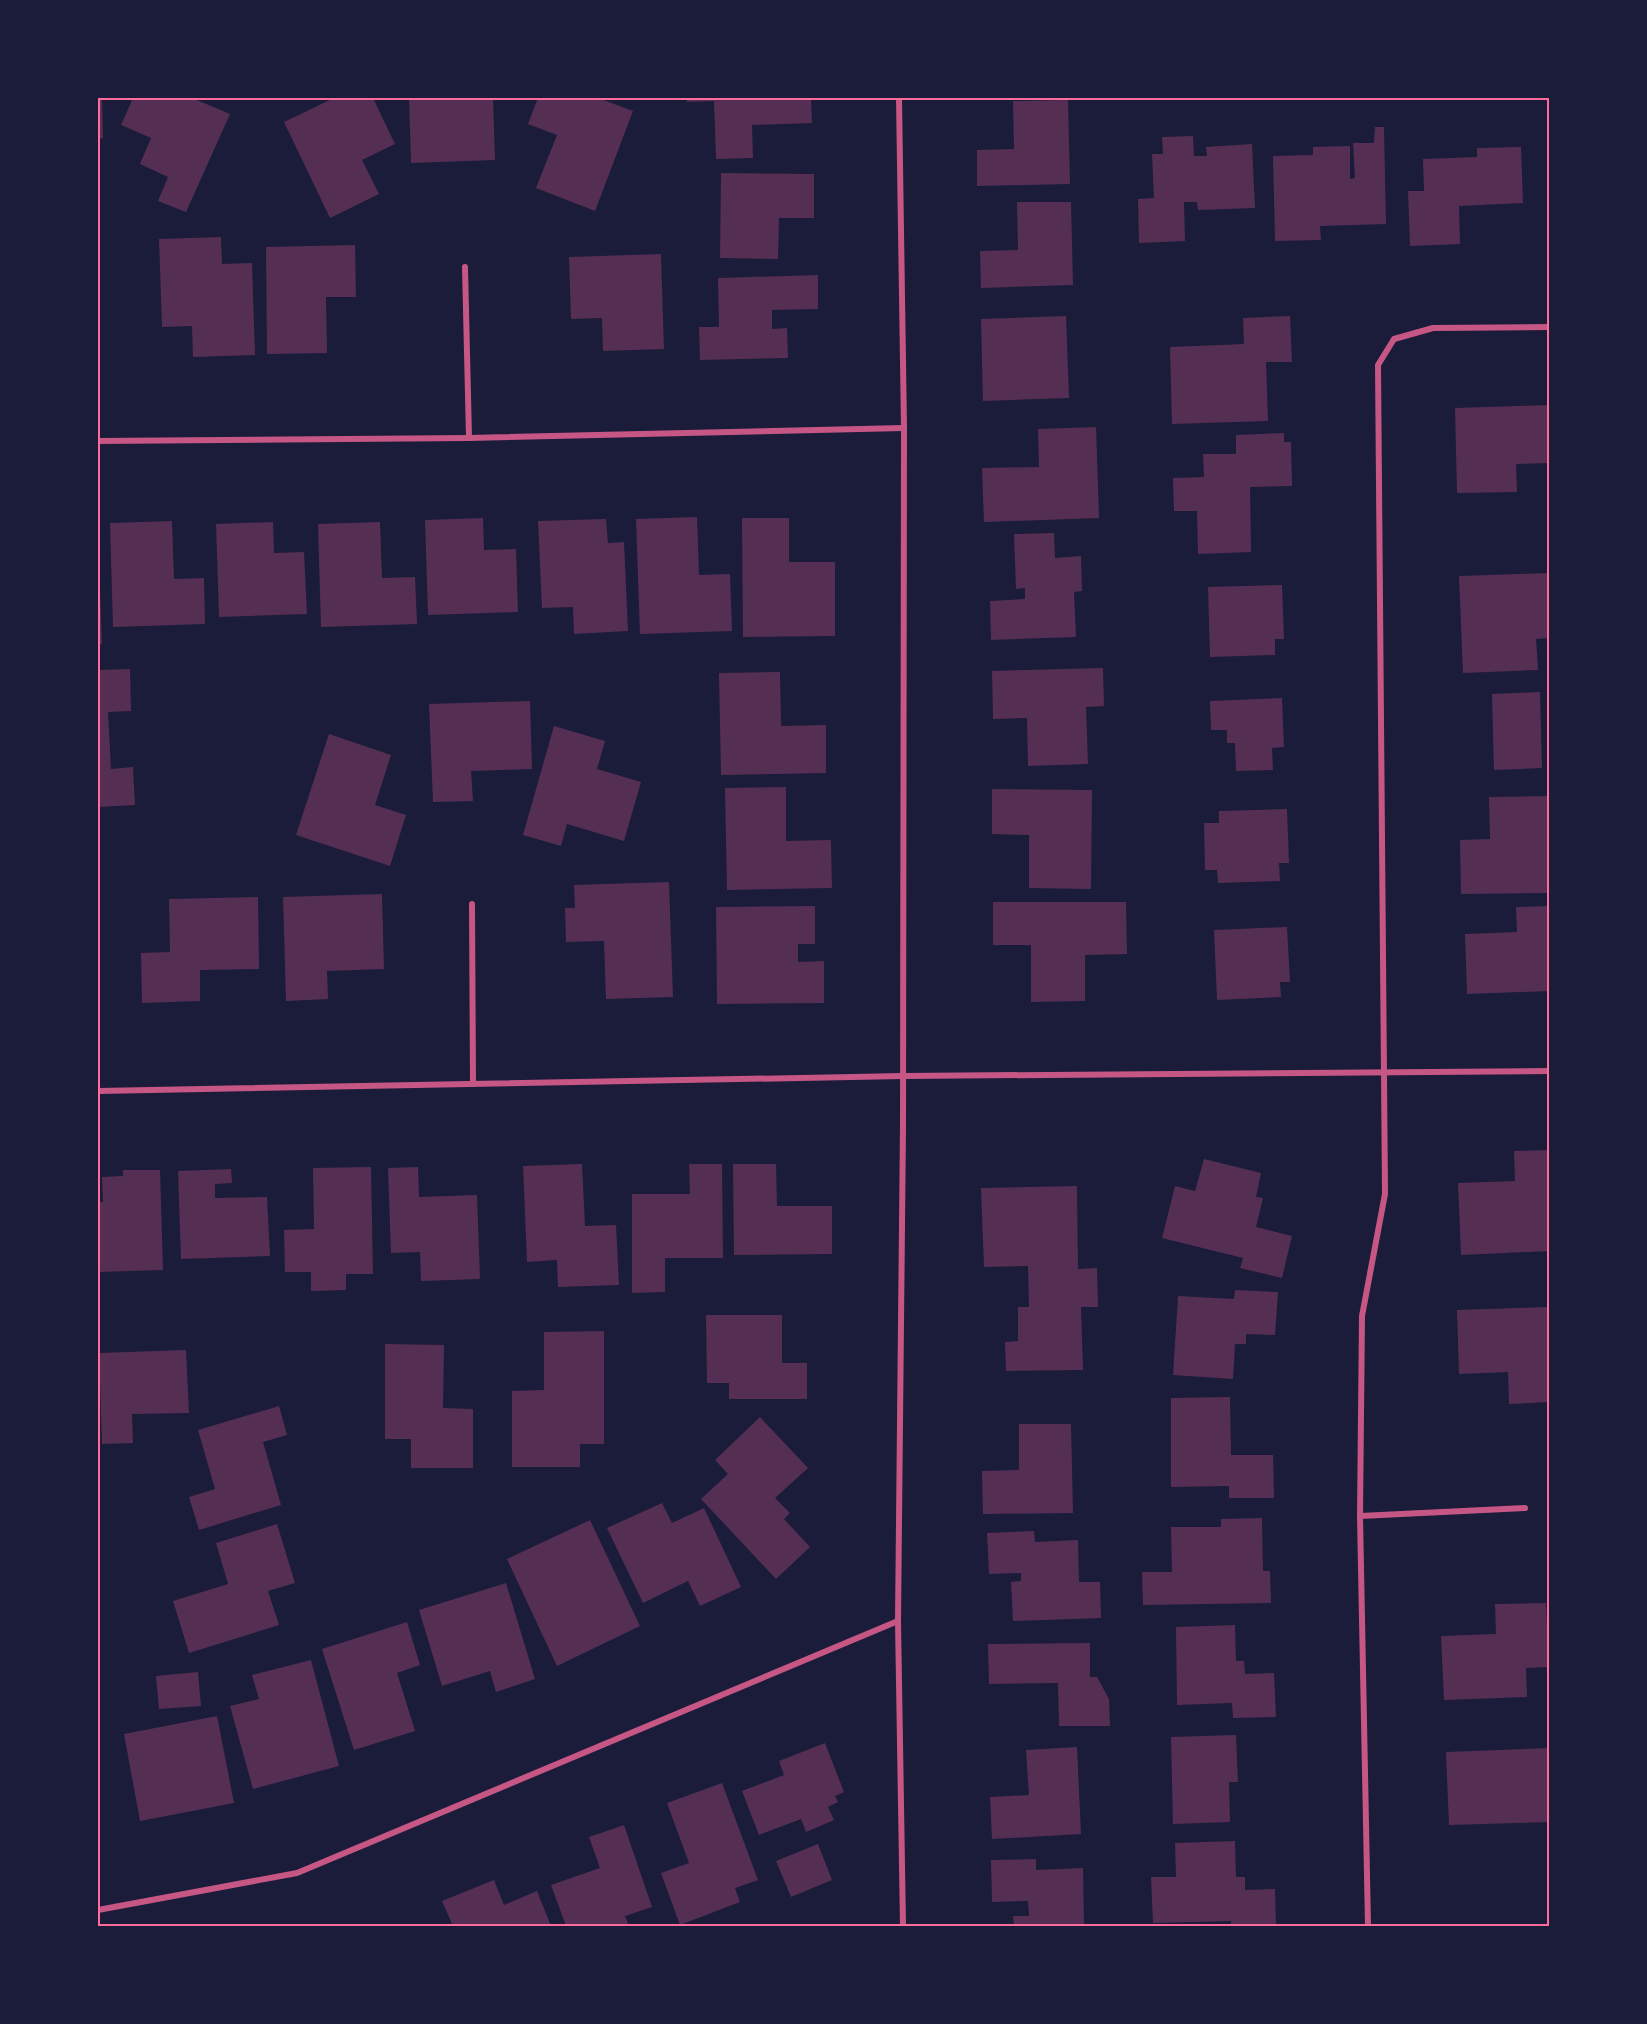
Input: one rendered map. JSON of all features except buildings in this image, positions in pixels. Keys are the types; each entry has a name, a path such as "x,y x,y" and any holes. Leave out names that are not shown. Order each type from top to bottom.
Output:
{"street":[{"path":"899,98 904,428 903,1076 898,1621 903,1926"},
{"path":"465,267 470,438"},
{"path":"1368,1926 1360,1516 1362,1316 1385,1194 1378,365 1394,339 1433,328 1550,327"},
{"path":"98,441 470,438 904,428"},
{"path":"472,903 473,1084"},
{"path":"98,1091 903,1076 1550,1071"},
{"path":"1360,1516 1525,1509"},
{"path":"98,1910 297,1873 898,1621"}]}
